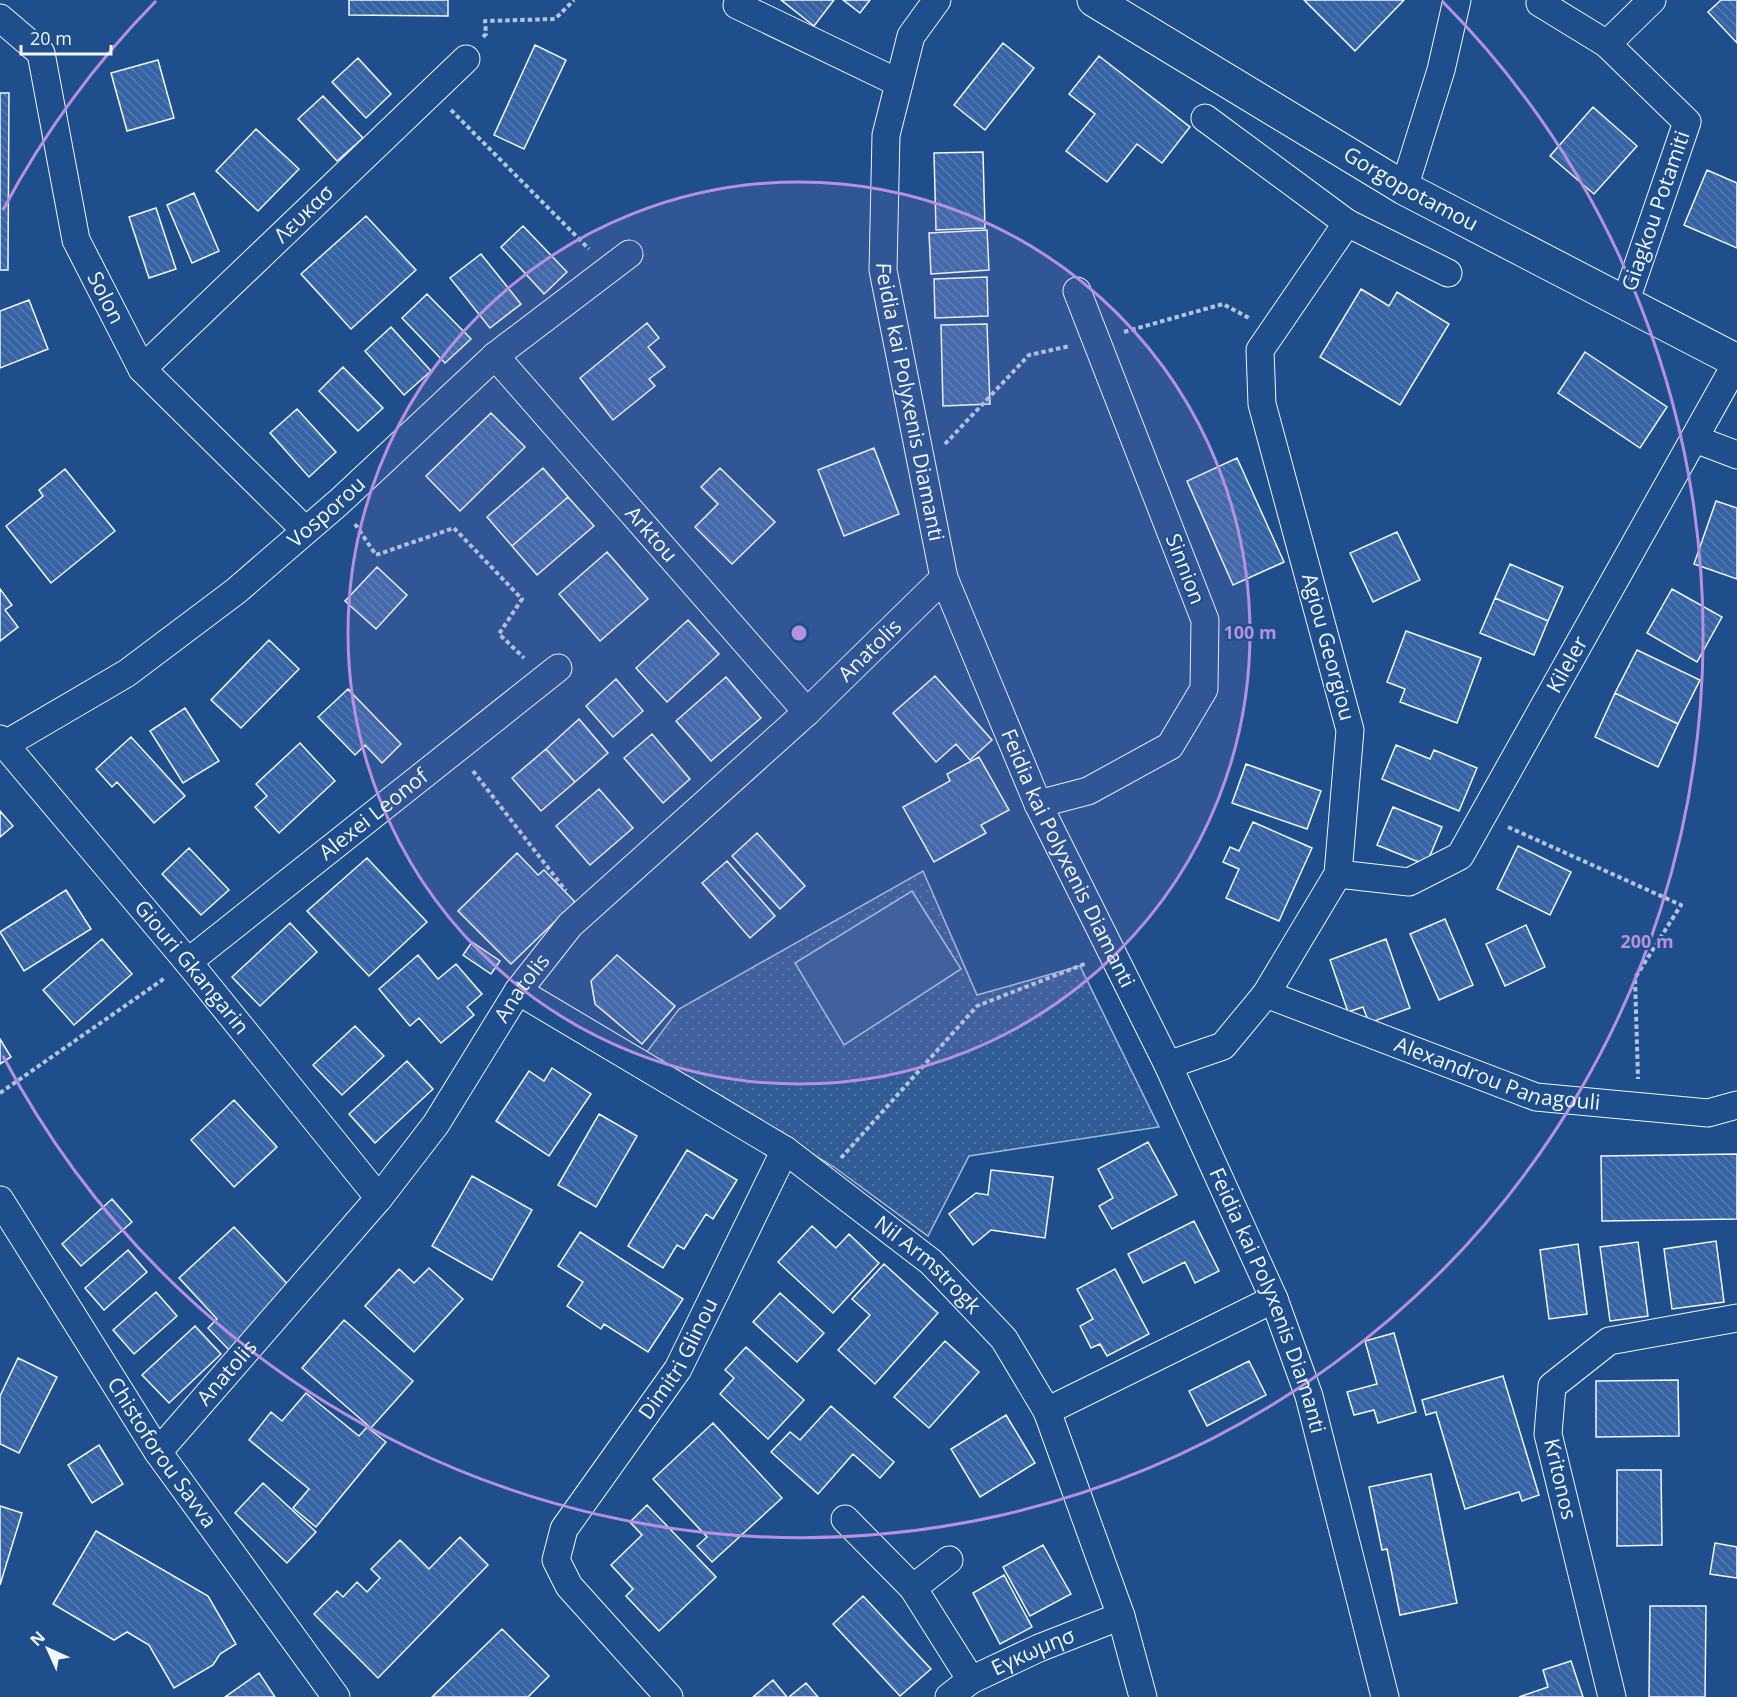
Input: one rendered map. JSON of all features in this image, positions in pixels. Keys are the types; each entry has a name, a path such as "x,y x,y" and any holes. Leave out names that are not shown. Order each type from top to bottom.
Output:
{"street":[{"name":"Feidia kai Polyxenis Diamanti","path":"937,0 911,36 886,135 883,270 944,578 1038,804 1168,1065 1274,1299 1309,1396 1385,1697"},
{"name":"Gorgopotamou","path":"1094,0 1404,188 1737,361"},
{"path":"1404,188 1441,70 1457,0"},
{"path":"1607,44 1652,0"},
{"name":"Giagkou Potamiti","path":"1540,3 1607,44 1687,122 1625,303"},
{"path":"737,5 899,83"},
{"name":"Solon","path":"0,18 41,53 76,240 142,369 305,530"},
{"name":"Λευκασ","path":"142,369 466,59"},
{"path":"1205,118 1347,224 1448,273"},
{"name":"Agiou Georgiou","path":"1168,1065 1223,1046 1266,994 1338,874 1350,730 1262,404 1260,350 1347,224"},
{"name":"Vosporou","path":"2,742 127,673 236,591 339,502 495,356 619,261"},
{"name":"Sinnion","path":"1038,804 1088,791 1170,746 1204,689 1205,620 1077,291"},
{"name":"Arktou","path":"495,356 807,712"},
{"name":"Kileler","path":"1338,874 1409,882 1460,856 1737,361"},
{"path":"1695,439 1737,455"},
{"name":"Anatolis","path":"158,1452 379,1198 436,1124 518,991 570,925 807,712 944,578"},
{"name":"Alexei Leonof","path":"188,962 552,673"},
{"name":"Giouri Gkangarin","path":"2,742 188,962 379,1198"},
{"name":"Nil Armstrogk","path":"518,991 785,1150 931,1262 1004,1338 1047,1411 1121,1616 1143,1697"},
{"name":"Alexandrou Panagouli","path":"1266,994 1536,1098 1708,1113 1737,1105"},
{"name":"Dimitri Glinou","path":"669,1697 569,1586 556,1560 564,1529 678,1369 785,1150"},
{"name":"Chistoforou Savva","path":"0,1200 158,1452 336,1697"},
{"path":"1047,1411 1274,1299"},
{"name":"Kritonos","path":"1612,1697 1548,1434 1552,1386 1609,1341 1737,1318"},
{"path":"845,1520 913,1588 971,1680"},
{"path":"913,1588 949,1560"},
{"name":"Εγκωμησ","path":"950,1697 971,1680 1039,1648 1121,1616"}],"path":[{"path":"466,59 486,34 485,21 555,19 574,0"},
{"path":"433,92 619,261"},
{"path":"339,502 376,555 454,528 522,599 499,634 552,673"},
{"path":"456,749 583,913"},
{"path":"1483,815 1681,905 1635,978 1639,1107"},
{"path":"823,1179 977,1006 1113,954"},
{"path":"0,1093 188,962"}],"shaded area":[{"path":"923,871 977,995 1080,966 1159,1127 969,1156 928,1236 834,1167 646,1053 679,1009"},
{"path":"912,891 961,969 844,1045 795,963"}],"building":[{"path":"349,0 448,0 448,16 349,15"},
{"path":"781,0 834,0 814,26"},
{"path":"843,0 870,0 860,13"},
{"path":"1304,0 1404,0 1355,51"},
{"path":"1721,0 1737,0 1737,43 1708,12"},
{"path":"1003,43 1034,68 985,130 954,105"},
{"path":"535,45 566,60 524,149 494,135"},
{"path":"1099,56 1190,127 1162,163 1137,144 1107,182 1066,151 1095,114 1069,94"},
{"path":"358,58 391,94 366,118 332,82"},
{"path":"158,60 174,118 127,131 111,73"},
{"path":"0,93 9,93 8,270 0,270"},
{"path":"323,96 363,138 337,161 298,119"},
{"path":"1593,107 1637,146 1594,194 1550,156"},
{"path":"256,129 299,169 258,211 216,171"},
{"path":"983,152 985,228 936,230 934,153"},
{"path":"1707,170 1737,183 1737,248 1684,225"},
{"path":"194,193 219,251 192,263 167,205"},
{"path":"156,208 176,269 149,278 129,217"},
{"path":"366,216 416,270 351,329 301,274"},
{"path":"523,226 567,272 544,294 501,247"},
{"path":"987,230 989,270 931,274 929,233"},
{"path":"481,254 521,304 490,328 450,278"},
{"path":"987,277 988,316 935,318 934,279"},
{"path":"1361,289 1389,306 1397,292 1449,324 1400,405 1320,357"},
{"path":"427,294 471,339 445,363 402,318"},
{"path":"29,300 48,349 0,368 0,311"},
{"path":"647,323 659,338 648,347 665,367 649,379 655,386 613,420 580,378"},
{"path":"987,324 990,404 943,406 941,325"},
{"path":"391,327 431,371 404,395 365,351"},
{"path":"1585,352 1667,407 1640,448 1558,393"},
{"path":"343,367 383,408 358,431 319,391"},
{"path":"297,409 336,452 309,477 270,433"},
{"path":"491,413 525,447 460,511 426,476"},
{"path":"874,448 899,514 844,536 818,470"},
{"path":"1237,458 1284,562 1233,585 1187,481"},
{"path":"543,468 568,497 512,546 487,517"},
{"path":"720,468 775,522 732,564 695,527 718,504 701,487"},
{"path":"65,469 115,531 51,583 6,526 43,496 39,490"},
{"path":"568,497 594,526 537,575 512,546"},
{"path":"1716,501 1737,508 1737,579 1694,564"},
{"path":"1397,532 1420,580 1373,602 1350,553"},
{"path":"607,552 648,599 600,641 559,594"},
{"path":"1510,564 1563,587 1548,621 1495,598"},
{"path":"377,567 407,595 376,629 345,601"},
{"path":"0,589 12,605 5,610 18,627 0,641"},
{"path":"1672,589 1722,617 1697,662 1647,633"},
{"path":"1495,598 1548,621 1534,655 1480,633"},
{"path":"688,620 719,654 667,702 636,668"},
{"path":"1406,631 1481,658 1457,723 1400,702 1405,689 1387,682"},
{"path":"269,640 299,669 241,728 211,700"},
{"path":"1637,650 1700,680 1678,724 1615,693"},
{"path":"935,676 992,740 970,760 956,744 936,762 893,713"},
{"path":"726,677 761,718 711,761 676,721"},
{"path":"616,679 643,711 613,737 586,706"},
{"path":"348,689 401,744 382,763 365,745 355,755 318,717"},
{"path":"1615,693 1678,724 1658,767 1595,737"},
{"path":"185,708 219,761 183,783 150,731"},
{"path":"579,719 608,753 575,782 546,749"},
{"path":"652,734 690,779 663,803 624,758"},
{"path":"131,737 185,796 154,823 117,782 112,787 96,769"},
{"path":"300,743 335,781 279,833 255,807 267,796 256,784"},
{"path":"1396,745 1430,759 1434,750 1477,768 1459,811 1382,779"},
{"path":"546,749 575,782 541,811 512,778"},
{"path":"979,757 1009,810 981,825 986,833 934,862 903,807 950,781 947,774"},
{"path":"1246,764 1321,791 1307,829 1232,803"},
{"path":"599,789 633,828 590,865 556,826"},
{"path":"1393,807 1442,827 1426,865 1377,845"},
{"path":"0,811 13,826 0,837"},
{"path":"1253,822 1312,848 1279,921 1226,898 1239,869 1223,862 1230,847 1239,851"},
{"path":"757,833 805,886 780,909 732,856"},
{"path":"1518,846 1571,872 1550,915 1497,889"},
{"path":"189,848 229,890 201,915 162,874"},
{"path":"517,853 538,875 544,870 575,902 511,964 458,911"},
{"path":"367,858 427,922 369,976 307,911"},
{"path":"727,861 775,916 750,938 702,883"},
{"path":"66,890 91,929 24,971 0,932"},
{"path":"1445,919 1473,985 1439,1000 1410,934"},
{"path":"290,923 317,952 260,1006 232,977"},
{"path":"1526,925 1545,967 1505,986 1486,944"},
{"path":"102,939 132,974 74,1025 43,990"},
{"path":"1386,939 1410,1008 1369,1023 1363,1007 1348,1012 1330,960"},
{"path":"472,942 500,961 491,974 463,955"},
{"path":"418,955 438,979 456,964 482,994 467,1007 474,1015 441,1043 419,1018 410,1026 379,989"},
{"path":"617,955 675,1006 642,1044 595,1004 591,981"},
{"path":"355,1026 384,1056 342,1095 313,1065"},
{"path":"0,1039 11,1057 0,1064"},
{"path":"407,1061 433,1089 375,1143 349,1114"},
{"path":"552,1068 591,1094 549,1156 496,1121 529,1071 544,1081"},
{"path":"234,1100 277,1147 234,1187 191,1140"},
{"path":"599,1114 637,1136 596,1207 558,1185"},
{"path":"1148,1142 1177,1195 1112,1229 1099,1206 1113,1198 1098,1169"},
{"path":"687,1150 737,1180 713,1219 706,1214 684,1249 677,1245 663,1268 628,1246"},
{"path":"1737,1154 1737,1219 1602,1221 1601,1156"},
{"path":"991,1170 1053,1177 1045,1238 991,1230 973,1245 949,1214 976,1193 988,1195"},
{"path":"472,1176 532,1210 492,1280 432,1246"},
{"path":"112,1199 132,1222 81,1266 62,1244"},
{"path":"1194,1221 1219,1271 1195,1283 1185,1262 1143,1283 1128,1254"},
{"path":"812,1226 836,1248 849,1234 879,1263 833,1313 778,1262"},
{"path":"234,1227 295,1292 231,1352 208,1328 217,1319 179,1278"},
{"path":"580,1232 683,1299 648,1352 604,1324 601,1329 567,1306 583,1282 558,1266"},
{"path":"1716,1241 1724,1302 1672,1309 1664,1249"},
{"path":"1638,1242 1648,1316 1610,1321 1600,1247"},
{"path":"1578,1244 1587,1314 1549,1319 1540,1250"},
{"path":"128,1250 147,1272 104,1310 85,1288"},
{"path":"884,1264 938,1313 875,1384 838,1350 870,1315 852,1299"},
{"path":"429,1268 463,1299 414,1352 365,1306 399,1269 414,1283"},
{"path":"1115,1269 1149,1334 1107,1356 1100,1344 1091,1348 1080,1326 1093,1319 1077,1289"},
{"path":"156,1292 177,1316 134,1354 113,1330"},
{"path":"780,1293 824,1333 797,1362 753,1322"},
{"path":"344,1320 413,1381 371,1428 302,1368"},
{"path":"195,1326 221,1354 169,1403 142,1375"},
{"path":"1394,1333 1416,1412 1378,1423 1374,1410 1354,1415 1347,1392 1377,1384 1365,1341"},
{"path":"945,1341 979,1372 929,1428 894,1397"},
{"path":"746,1347 804,1400 768,1439 720,1394 734,1378 725,1370"},
{"path":"18,1358 57,1377 19,1453 0,1444 0,1396"},
{"path":"1249,1361 1266,1395 1207,1426 1189,1391"},
{"path":"1503,1376 1539,1495 1522,1501 1519,1492 1465,1509 1436,1412 1426,1415 1422,1400"},
{"path":"1678,1380 1679,1436 1596,1437 1596,1381"},
{"path":"306,1393 359,1436 367,1427 386,1442 316,1527 293,1508 309,1489 249,1440 271,1412 282,1421"},
{"path":"831,1406 894,1462 880,1478 853,1454 818,1494 771,1452 790,1432 800,1440"},
{"path":"1006,1415 1035,1463 980,1497 951,1449"},
{"path":"713,1423 782,1498 712,1562 697,1546 707,1537 653,1479"},
{"path":"99,1445 123,1484 92,1503 68,1465"},
{"path":"1617,1470 1661,1470 1662,1545 1617,1546"},
{"path":"1431,1474 1457,1603 1400,1615 1387,1549 1382,1550 1369,1487"},
{"path":"263,1483 316,1532 287,1563 235,1513"},
{"path":"647,1505 716,1577 659,1631 626,1596 633,1589 611,1565 642,1535 630,1522"},
{"path":"0,1506 22,1513 0,1585"},
{"path":"96,1531 208,1596 236,1644 220,1654 213,1665 174,1688 149,1645 127,1632 114,1640 53,1604"},
{"path":"460,1537 488,1565 378,1678 314,1614 337,1591 343,1597 357,1582 367,1592 380,1578 371,1569 400,1540 429,1569"},
{"path":"1715,1543 1737,1547 1737,1578 1710,1574"},
{"path":"1043,1545 1071,1594 1030,1616 1003,1567"},
{"path":"1004,1575 1032,1627 1000,1644 973,1593"},
{"path":"863,1596 931,1669 900,1696 833,1624"},
{"path":"1650,1606 1706,1606 1705,1697 1649,1697"},
{"path":"502,1629 549,1676 528,1697 432,1697"},
{"path":"1571,1661 1583,1697 1519,1697 1548,1687 1543,1670"},
{"path":"259,1673 275,1697 225,1697"},
{"path":"773,1680 787,1697 753,1697"},
{"path":"806,1683 818,1697 789,1697"}]}
